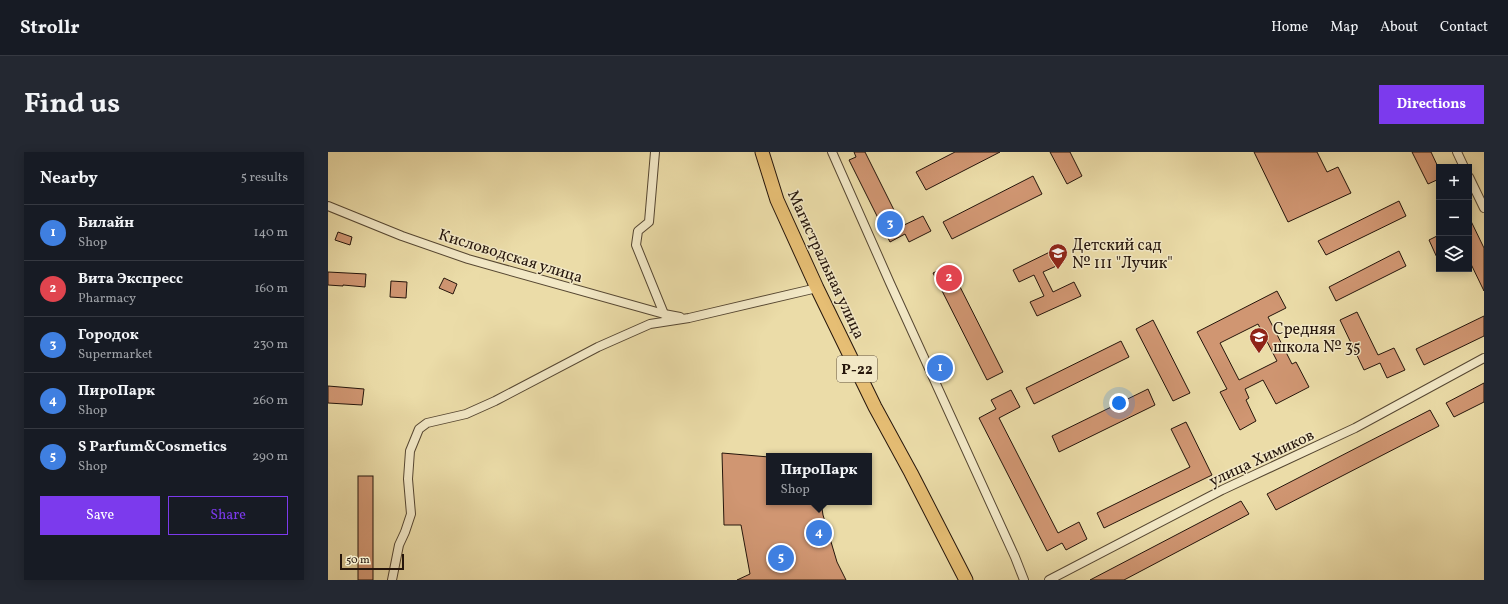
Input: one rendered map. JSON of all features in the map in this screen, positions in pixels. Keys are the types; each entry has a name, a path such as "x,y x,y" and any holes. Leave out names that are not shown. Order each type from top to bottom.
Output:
{"highway":[{"name":"Магистральная улица","path":"762,152 777,200 817,288 875,407 966,580"}],"street":[{"path":"655,152 649,222 638,231 636,245 664,314"},
{"path":"832,152 896,297 1015,557 1024,580"},
{"path":"1456,152 1462,164"},
{"path":"1472,183 1484,208"},
{"name":"Кисловодская улица","path":"328,206 402,236 468,258 664,314 689,318"},
{"path":"392,580 399,545 411,514 408,479 410,451 419,429 427,423 466,414 495,401 598,347 650,324 689,318 817,288"},
{"name":"улица Химиков","path":"1050,580 1222,490 1355,428 1484,358"}],"building":[{"path":"854,152 865,152 902,226 923,216 931,231 909,242 905,234 890,242 849,160 856,157"},
{"path":"955,152 1000,152 926,190 916,172"},
{"path":"1050,152 1070,152 1082,176 1067,184"},
{"path":"1254,152 1317,152 1327,172 1338,167 1351,193 1288,222"},
{"path":"1412,152 1431,152 1437,164 1436,180 1428,184"},
{"path":"1033,176 1042,194 952,239 943,222"},
{"path":"1399,201 1406,216 1326,255 1318,241"},
{"path":"1472,223 1484,248 1484,291 1472,266"},
{"path":"338,232 352,237 350,245 335,240"},
{"path":"1436,236 1436,255 1429,240"},
{"path":"1056,249 1063,263 1043,272 1053,292 1074,282 1081,296 1037,316 1030,302 1044,296 1034,275 1019,282 1013,270"},
{"path":"1399,251 1406,266 1336,301 1329,287"},
{"path":"949,265 1003,372 987,380 933,273"},
{"path":"328,272 366,274 365,287 328,285"},
{"path":"444,278 457,284 453,294 439,288"},
{"path":"391,281 407,282 406,298 390,297"},
{"path":"1277,291 1286,308 1268,317 1292,364 1296,362 1309,387 1276,404 1263,380 1245,389 1249,398 1246,400 1256,421 1240,430 1220,392 1227,389 1197,332","holes":["1258,324 1277,361 1239,380 1220,343"]},
{"path":"1357,312 1378,355 1394,348 1405,370 1387,378 1380,363 1364,370 1340,320"},
{"path":"1484,316 1484,336 1424,365 1416,349"},
{"path":"1153,320 1190,393 1173,401 1136,329"},
{"path":"1121,341 1129,357 1034,404 1026,388"},
{"path":"1484,383 1484,402 1454,417 1446,403"},
{"path":"328,386 364,389 362,405 328,403"},
{"path":"1148,389 1155,405 1059,452 1052,436"},
{"path":"1011,390 1020,407 999,418 1058,533 1079,522 1087,539 1066,550 1062,543 1047,551 979,418 996,409 991,400"},
{"path":"1430,410 1439,426 1276,510 1267,494"},
{"path":"1186,422 1212,475 1104,528 1097,513 1190,467 1171,429"},
{"path":"722,453 766,457 766,505 821,505 837,562 846,580 737,580 750,574 741,525 724,525"},
{"path":"358,476 373,476 373,580 358,580"},
{"path":"1241,501 1249,514 1124,580 1090,580"}],"place":[{"name":"Городок","path":"890,224"},
{"name":"Детский сад № 111 \"Лучик\"","path":"1058,270"},
{"name":"Вита Экспресс","path":"949,278"},
{"name":"Средняя школа № 35","path":"1259,354"},
{"name":"Билайн","path":"940,368"},
{"name":"ПироПарк","path":"819,533"},
{"name":"S Parfum&Cosmetics","path":"781,558"}]}
